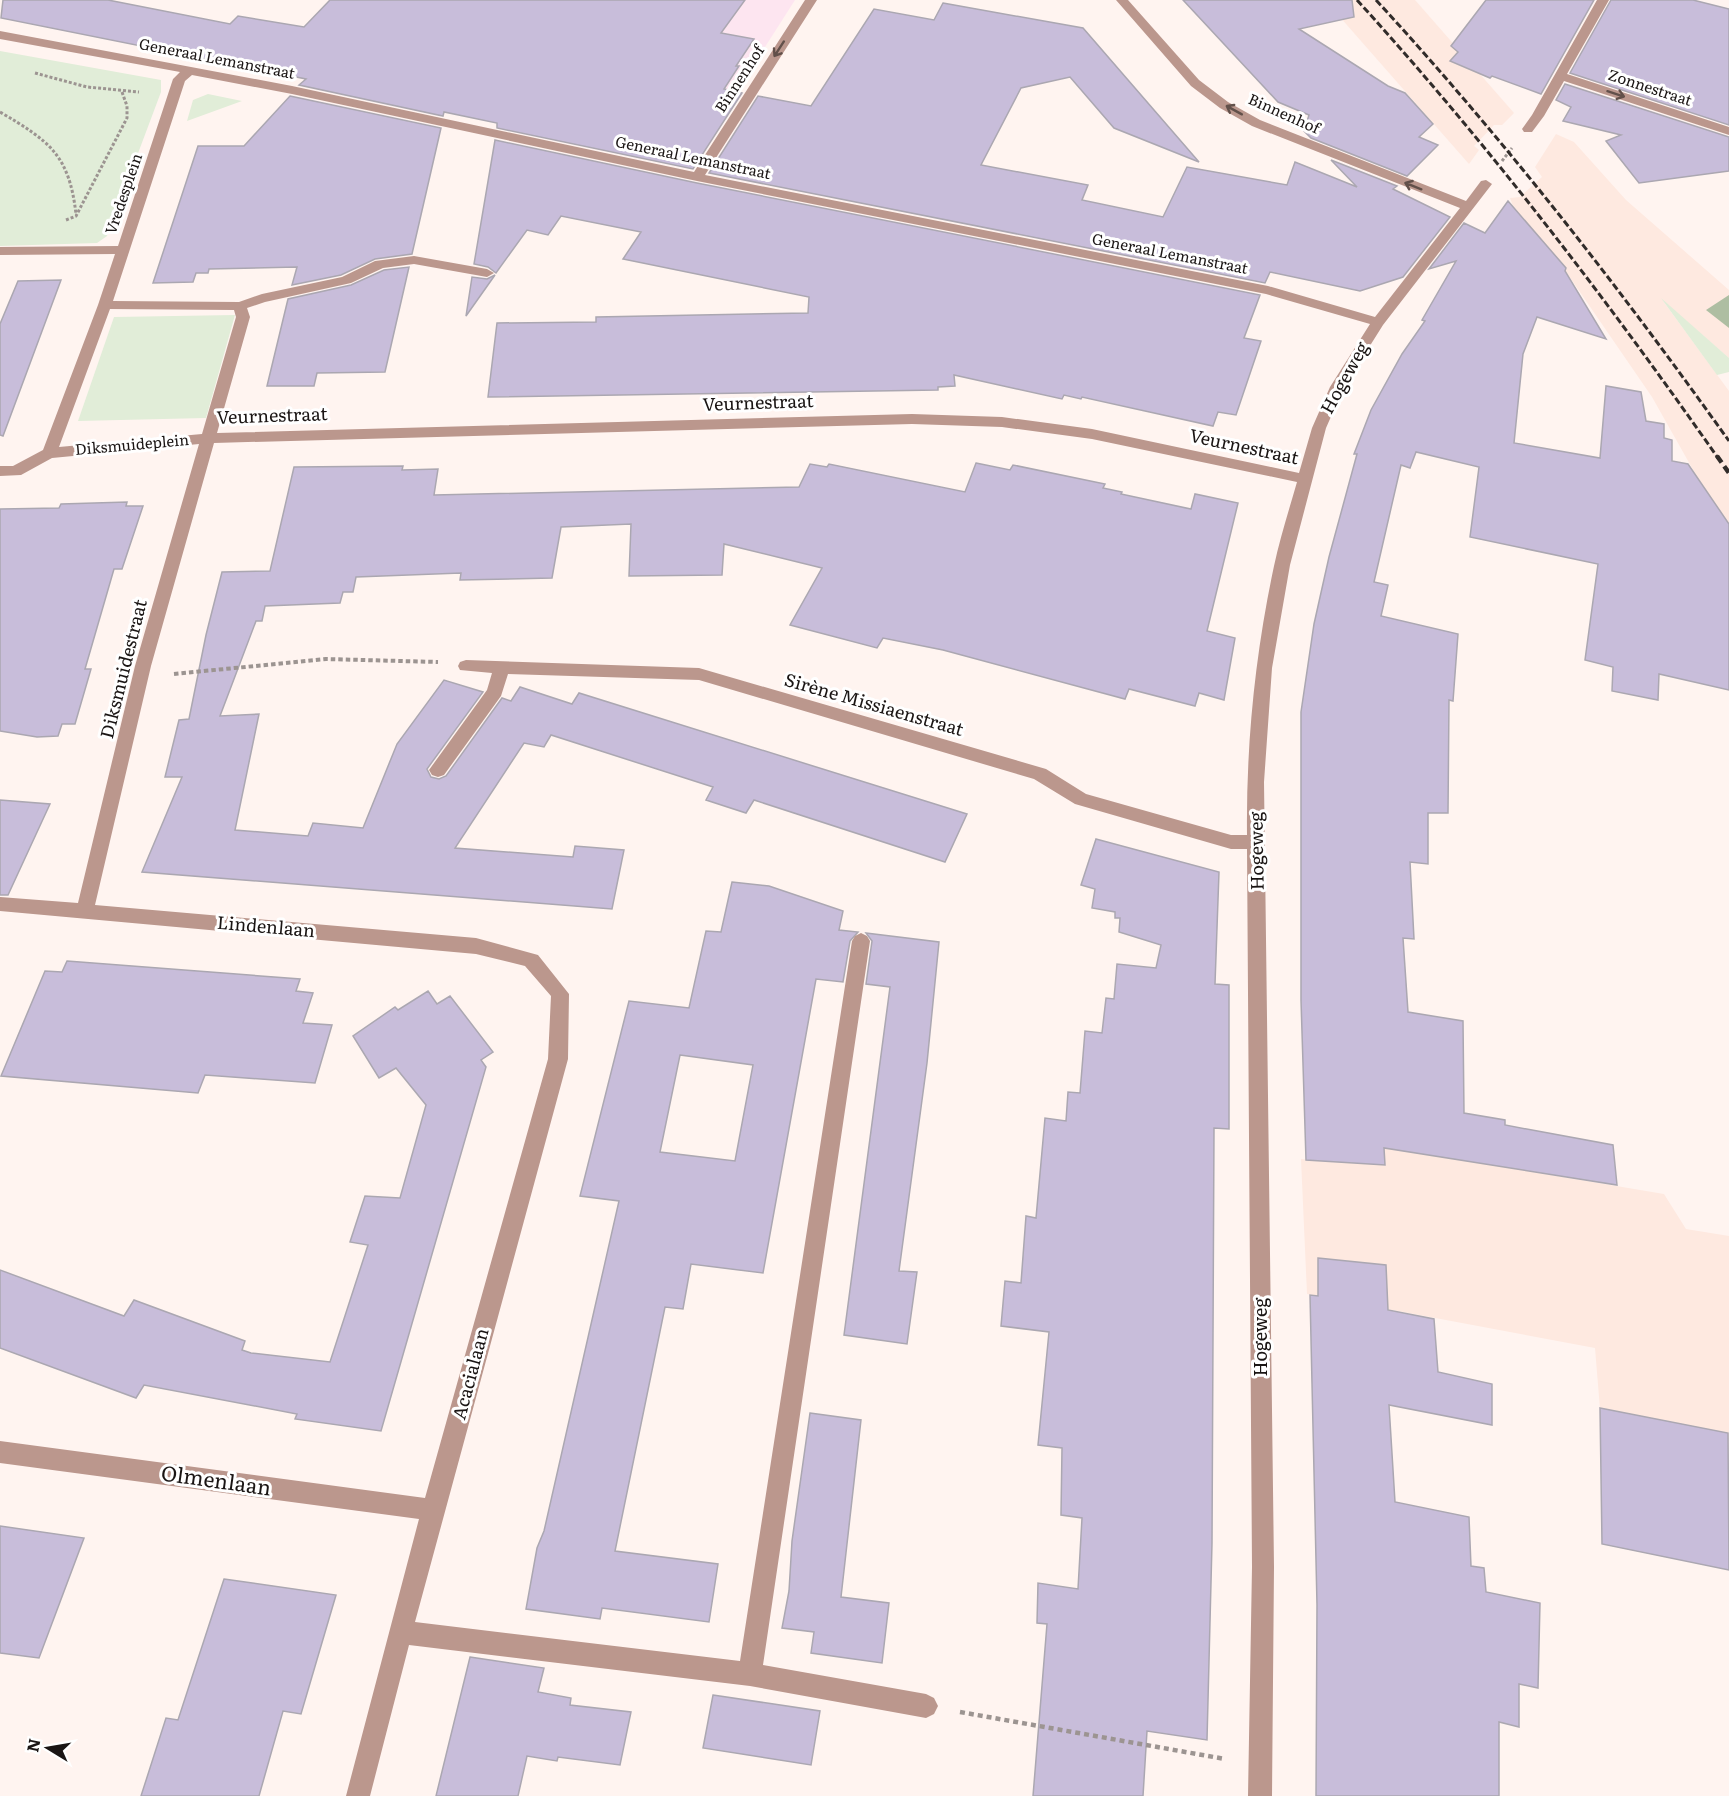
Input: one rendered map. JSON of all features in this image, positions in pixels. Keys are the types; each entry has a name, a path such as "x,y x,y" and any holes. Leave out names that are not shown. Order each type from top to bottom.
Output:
{"street":[{"name":"Binnenhof","path":"697,177 811,0"},
{"name":"Binnenhof","path":"1122,0 1195,83 1224,105 1256,123 1468,207"},
{"path":"1528,129 1538,116 1603,0"},
{"name":"Generaal Lemanstraat","path":"0,35 190,70 697,177 1268,290 1378,322"},
{"name":"Vredesplein","path":"0,251 123,250 179,79 190,70"},
{"name":"Zonnestraat","path":"1560,76 1729,131"},
{"name":"Hogeweg","path":"1260,1796 1263,1566 1255,782 1264,668 1282,565 1319,428 1337,387 1378,322 1486,184"},
{"name":"Diksmuideplein","path":"123,250 105,305 49,453 207,438 243,317 240,306"},
{"path":"105,305 240,306 262,298 346,280 380,264 414,260 487,273"},
{"name":"Veurnestraat","path":"207,438 912,418 1002,422 1092,434 1305,479"},
{"name":"Diksmuidestraat","path":"85,911 140,677 207,438"},
{"path":"0,471 16,471 49,453"},
{"name":"Sirène Missiaenstraat","path":"466,666 699,674 1040,774 1082,800 1231,842 1257,842"},
{"path":"438,770 495,692 502,667"},
{"name":"Lindenlaan","path":"0,904 476,946 531,960"},
{"path":"750,1674 861,941"},
{"name":"Acacialaan","path":"358,1796 433,1510 558,1059 560,994 531,960"},
{"name":"Olmenlaan","path":"0,1452 433,1510"},
{"path":"401,1632 750,1674 926,1706"}],"path":[{"path":"56,224 76,216 127,118 127,106 122,92"},
{"path":"0,112 38,135 58,153 69,170 76,216 94,250"},
{"path":"1486,184 1528,129"},
{"path":"140,677 326,659 459,663 466,666"},
{"path":"926,1706 1261,1766"}],"shaded area":[{"path":"578,0 795,0 737,91 582,60"},
{"path":"1325,0 1415,0 1514,113 1502,125 1494,125 1474,146 1479,150 1469,164"},
{"path":"1556,134 1574,142 1626,200 1729,290 1729,358 1663,301 1729,391 1729,524 1696,475 1652,397 1560,263 1513,206 1510,198 1520,197 1542,177 1535,167"},
{"path":"1384,1147 1664,1194 1686,1229 1729,1236 1729,1570 1602,1544 1600,1409 1595,1348 1307,1294 1301,1159 1384,1165"}],"green space":[{"path":"0,51 161,80 161,92 107,236 97,243 0,246"},
{"path":"208,94 242,101 187,121 193,100"},
{"path":"1729,295 1729,328 1706,310"},
{"path":"1661,298 1729,358 1729,372 1717,375"},
{"path":"235,315 206,418 78,421 114,317"}],"building":[{"path":"3,0 108,0 230,24 238,16 304,27 330,0 745,0 721,33 754,39 724,89 742,93 693,169 497,128 497,123 444,112 443,116 299,85 306,79 1,18"},
{"path":"1183,0 1352,0 1354,17 1299,29 1388,86 1405,93 1433,124 1419,137 1438,145 1407,176 1311,138 1304,131 1309,115 1278,102"},
{"path":"1486,0 1594,0 1541,94 1492,76 1490,78 1450,61 1458,52 1451,46"},
{"path":"1611,0 1693,0 1729,9 1729,125 1570,73"},
{"path":"943,3 1083,28 1199,162 1114,128 1070,77 1021,88 981,165 1088,185 1082,200 1163,217 1187,167 1287,185 1295,162 1357,187 1331,160 1397,186 1393,189 1450,217 1403,277 1360,291 1270,272 1265,283 709,173 758,96 811,106 874,9 934,20"},
{"path":"1565,84 1729,137 1729,171 1639,183 1606,141 1621,135 1563,121 1571,107 1556,100"},
{"path":"290,96 441,128 412,254 375,259 341,275 292,285 297,267 209,269 208,273 196,273 193,282 153,283 198,146 244,146"},
{"path":"495,140 697,183 1260,295 1244,338 1261,341 1236,415 1218,412 1213,426 1082,397 1081,399 1064,395 1062,399 954,375 955,386 938,387 938,390 488,397 497,323 596,322 596,317 808,313 809,297 623,259 641,232 561,216 548,235 527,230 496,273 488,267 474,264"},
{"path":"1508,201 1566,268 1565,271 1606,339 1537,317 1523,354 1514,443 1600,458 1606,386 1641,392 1646,421 1664,424 1664,438 1672,440 1672,461 1688,464 1729,524 1729,690 1659,674 1658,700 1612,691 1613,667 1585,660 1598,564 1470,537 1479,467 1416,452 1410,468 1401,465 1374,582 1388,585 1381,616 1458,634 1453,701 1449,700 1448,813 1428,813 1428,864 1410,862 1414,939 1403,938 1408,1012 1463,1021 1464,1113 1505,1120 1505,1125 1613,1145 1617,1185 1384,1148 1385,1165 1306,1160 1301,1000 1301,712 1314,624 1329,557 1357,454 1354,454 1371,410 1402,354 1425,321 1422,320 1456,261 1429,269 1464,223 1485,233"},
{"path":"409,267 385,372 317,373 314,386 267,386 288,299 351,285 384,270"},
{"path":"495,275 466,316 472,277 487,279"},
{"path":"61,280 3,436 0,435 0,324 18,281"},
{"path":"976,463 1010,470 1013,465 1105,484 1103,488 1122,492 1121,494 1191,509 1195,494 1238,503 1207,631 1235,638 1224,700 1199,693 1195,706 1129,689 1125,699 943,650 883,638 877,648 790,625 822,568 724,544 722,575 629,576 631,524 561,527 552,578 460,580 461,573 356,577 353,592 343,592 340,603 265,606 262,621 256,621 220,716 259,714 235,830 308,836 313,823 363,828 397,744 444,680 483,692 427,769 431,777 439,779 446,776 502,698 511,701 520,687 572,704 579,693 967,814 945,862 754,800 746,813 706,800 713,787 551,735 544,747 524,743 455,848 573,857 575,846 624,850 612,909 142,872 182,777 165,777 179,720 189,719 206,635 222,572 270,571 294,467 403,466 402,470 438,469 434,495 799,487 810,464 827,467 829,464 965,492"},
{"path":"127,502 126,506 143,506 122,569 114,569 85,669 91,669 75,724 62,724 58,736 37,737 0,731 0,509 59,508 61,504"},
{"path":"0,800 50,804 8,895 0,895"},
{"path":"1096,839 1219,872 1215,984 1229,985 1229,1129 1214,1128 1212,1543 1207,1740 1147,1731 1143,1796 1033,1796 1047,1624 1037,1623 1038,1583 1078,1589 1082,1518 1061,1515 1062,1448 1038,1445 1049,1332 1001,1326 1005,1281 1021,1283 1026,1216 1036,1218 1045,1118 1066,1121 1068,1092 1080,1093 1085,1031 1102,1033 1106,998 1114,999 1117,964 1156,968 1161,945 1119,932 1120,918 1115,918 1115,912 1092,908 1095,889 1081,885"},
{"path":"732,882 769,886 843,911 839,930 858,932 850,941 843,982 816,979 763,1273 691,1264 683,1309 665,1307 615,1551 718,1564 709,1622 602,1608 600,1619 526,1609 537,1548 544,1531 619,1201 580,1196 629,1001 689,1008 706,931 721,932","holes":["680,1055 753,1065 735,1161 660,1152"]},
{"path":"866,933 939,942 927,1063 899,1271 917,1272 907,1344 844,1335 890,987 866,984 872,941"},
{"path":"67,961 300,979 296,991 313,993 303,1023 332,1025 315,1083 205,1075 198,1093 1,1076 45,971 62,972"},
{"path":"428,991 437,1004 450,996 493,1052 481,1060 486,1067 381,1431 295,1419 297,1414 144,1385 136,1398 0,1348 0,1270 124,1316 134,1300 245,1341 242,1350 251,1353 330,1362 368,1245 350,1242 365,1196 400,1198 426,1105 396,1068 379,1078 353,1036 395,1007 398,1010"},
{"path":"1318,1258 1386,1265 1388,1310 1434,1319 1438,1372 1492,1384 1492,1425 1389,1405 1395,1502 1469,1517 1471,1566 1484,1568 1486,1592 1540,1603 1538,1688 1519,1684 1519,1727 1499,1722 1499,1796 1316,1796 1317,1605 1310,1295 1318,1296"},
{"path":"1600,1408 1728,1433 1729,1570 1602,1544"},
{"path":"810,1413 861,1420 841,1597 889,1603 882,1663 811,1653 814,1632 782,1628 789,1591 792,1541"},
{"path":"0,1526 84,1538 39,1658 0,1653"},
{"path":"224,1579 336,1595 301,1714 283,1711 259,1796 141,1796 166,1718 178,1720"},
{"path":"470,1657 544,1668 538,1692 571,1698 570,1705 631,1712 620,1765 558,1757 557,1761 527,1756 518,1796 436,1796"},
{"path":"713,1695 820,1711 811,1765 703,1748"}],"railway":[{"path":"1357,0 1406,54 1545,223 1633,339 1718,458"},
{"path":"1376,0 1515,160 1603,270 1729,441"},
{"path":"1717,456 1729,473"}]}
